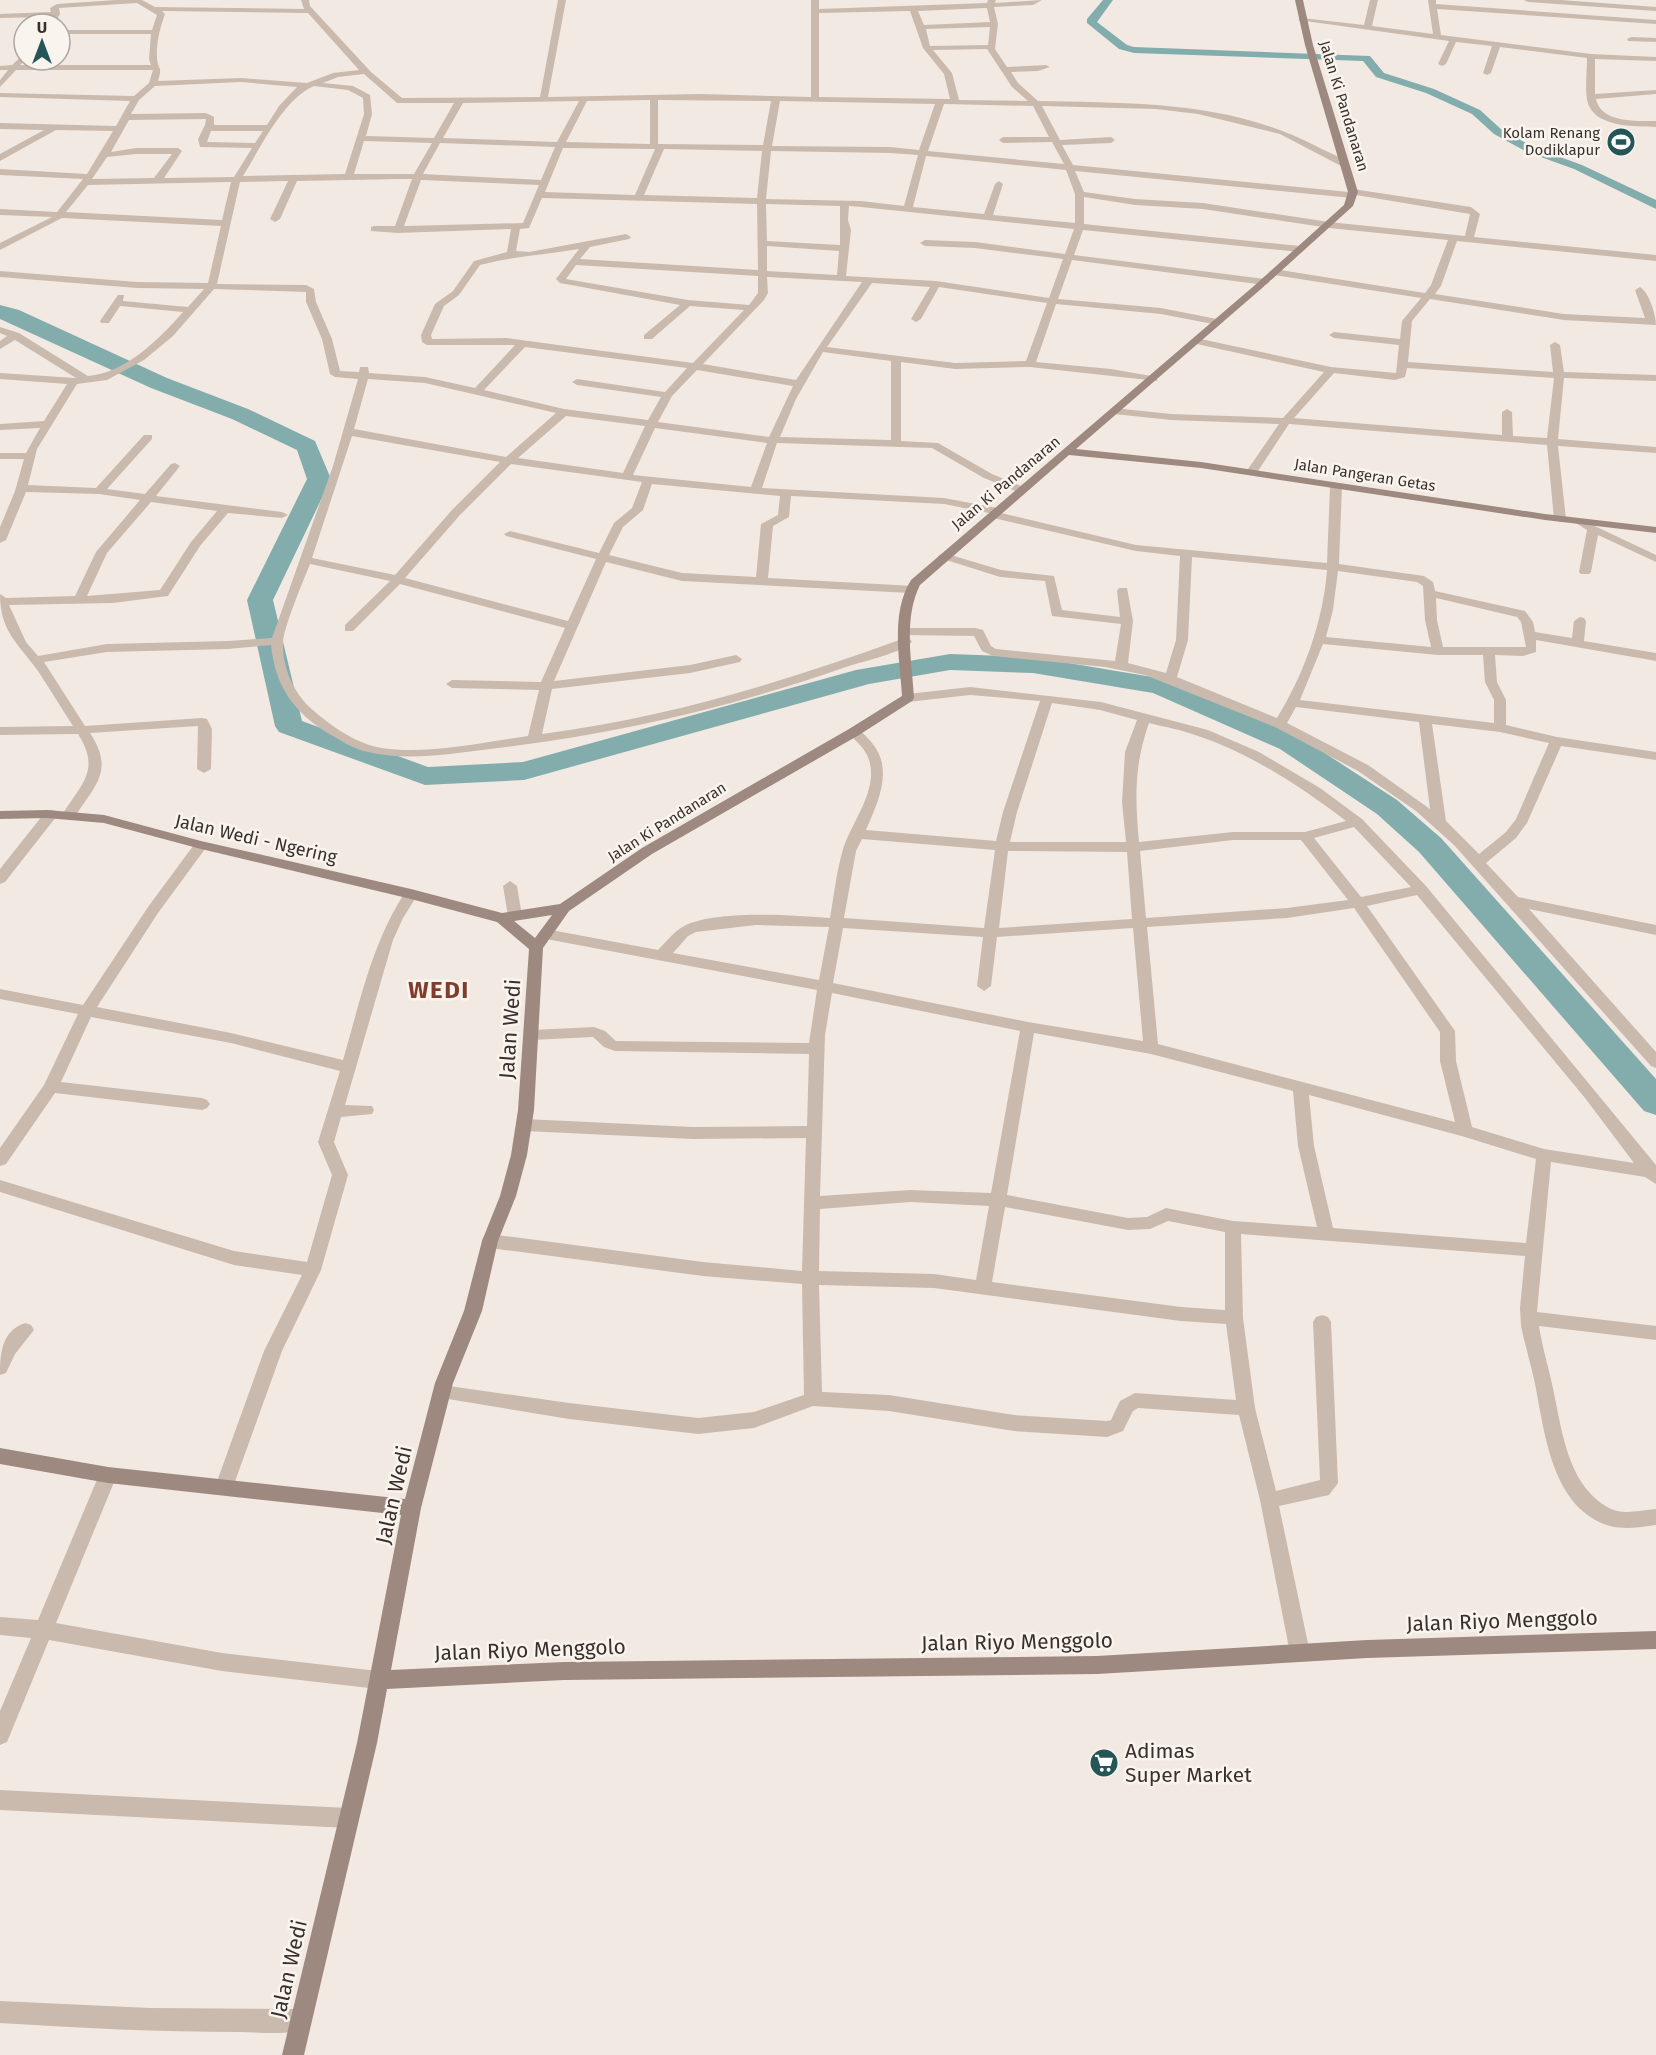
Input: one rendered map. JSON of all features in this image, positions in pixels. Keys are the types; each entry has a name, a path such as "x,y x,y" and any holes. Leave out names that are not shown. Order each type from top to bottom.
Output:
{"main road":[{"name":"Jalan Ki Pandanaran","path":"910,589 944,556 1069,452 1265,282 1348,206 1352,193 1302,21 1299,0"},
{"name":"Jalan Pangeran Getas","path":"1069,452 1201,465 1580,522 1656,530"},
{"path":"908,695 906,641 910,589"},
{"name":"Jalan Ki Pandanaran","path":"564,908 647,851 854,732 908,695"},
{"name":"Jalan Wedi - Ngering","path":"0,815 51,814 104,819 201,845 508,917"},
{"path":"508,917 564,908"},
{"path":"508,917 541,941 564,908"},
{"name":"Jalan Wedi","path":"293,2055 367,1743 412,1508 442,1392 473,1311 490,1241 507,1196 525,1125 536,974 541,941"},
{"path":"0,1456 108,1475 412,1508"},
{"name":"Jalan Riyo Menggolo","path":"378,1680 564,1671 1073,1665 1300,1653 1656,1640"}],"street":[{"path":"305,0 310,11 390,95 400,101 654,97 941,100 1037,105 1156,106 1198,111 1283,132 1344,164"},
{"path":"544,98 562,0"},
{"path":"815,0 815,99"},
{"path":"903,0 921,27 927,48 940,67 948,73 955,101"},
{"path":"1368,27 1374,0"},
{"path":"1528,0 1656,9"},
{"path":"55,12 54,8 64,5 137,1 156,9 310,11"},
{"path":"815,11 909,9 991,3 1034,4"},
{"path":"991,3 994,24 991,47 1015,85 1037,105 1069,166 1080,194 1079,228 1030,364"},
{"path":"1437,36 1432,3 1656,22"},
{"path":"0,247 49,224 60,214 104,155 128,117 136,99 153,84 156,67 153,58 155,32 161,14 156,9"},
{"path":"1302,21 1368,27 1591,56 1656,59"},
{"path":"921,27 994,24"},
{"path":"72,32 155,32"},
{"path":"1443,64 1454,38"},
{"path":"1631,39 1656,40"},
{"path":"1486,73 1497,44"},
{"path":"927,48 991,47"},
{"path":"1591,56 1594,108 1612,120 1656,124"},
{"path":"72,68 156,67"},
{"path":"1005,70 1046,67"},
{"path":"0,85 12,70"},
{"path":"0,376 74,381 103,378 140,358 169,334 212,286 236,181 269,128 296,92 336,75 367,71"},
{"path":"153,84 241,80 357,90 368,101 368,114 348,178"},
{"path":"1592,98 1656,92"},
{"path":"0,95 136,99"},
{"path":"368,101 390,95"},
{"path":"374,230 526,226 560,145 585,97"},
{"path":"638,198 658,146 654,97"},
{"path":"627,477 638,450 667,395 752,308 763,293 761,201 776,98"},
{"path":"398,230 417,177 460,100"},
{"path":"907,210 941,100"},
{"path":"128,117 209,116 208,127 202,139 203,145 259,146"},
{"path":"0,126 119,129"},
{"path":"0,158 56,127"},
{"path":"208,127 269,128"},
{"path":"361,138 923,153 1069,166 1352,193 1471,210 1475,214 1469,240"},
{"path":"1003,140 1111,140"},
{"path":"104,155 136,151 178,151 168,168 156,181"},
{"path":"0,172 88,179 156,181 417,177 543,183"},
{"path":"274,219 293,180"},
{"path":"987,218 999,184"},
{"path":"1080,194 1135,202 1203,206 1329,225 1656,258"},
{"path":"538,195 845,204 1300,249"},
{"path":"841,279 846,231 843,220 845,204"},
{"path":"0,212 225,223"},
{"path":"511,254 516,228"},
{"path":"626,237 530,255 511,254 477,263 456,294 440,304 426,335 426,341 430,343 482,340 523,343 695,366 800,384"},
{"path":"1196,341 1331,370 1395,377 1401,375 1409,315 1436,286 1453,238"},
{"path":"761,243 843,248"},
{"path":"925,243 975,245 1265,282"},
{"path":"586,245 561,279 563,281 688,303 752,308"},
{"path":"575,262 936,284 1051,301 1161,311 1218,322"},
{"path":"1274,272 1576,319 1654,322 1640,290"},
{"path":"0,274 130,285 309,289 315,314 327,339 335,374 407,378 478,391 564,412 771,440 896,442 937,446 988,476 1022,490"},
{"path":"755,491 771,440 800,384 820,349 869,280"},
{"path":"916,319 936,284"},
{"path":"105,321 130,285"},
{"path":"117,303 192,310"},
{"path":"648,337 688,303"},
{"path":"0,330 15,335 88,381"},
{"path":"0,346 15,335"},
{"path":"1334,335 1405,343"},
{"path":"478,391 523,343"},
{"path":"1555,345 1559,375 1552,443 1560,519"},
{"path":"820,349 896,360 976,367 1030,364 1153,378"},
{"path":"896,360 896,442"},
{"path":"1402,365 1559,375 1656,378"},
{"path":"1252,472 1286,422 1331,370"},
{"path":"363,374 348,432 305,560 270,642 284,682 301,709 334,731 366,748 429,752 534,740 702,708 906,641 975,632 979,633 986,648 993,652 1121,666 1155,673 1280,724 1349,759 1383,780 1439,824 1478,862 1499,890 1514,902 1649,1044 1656,1062"},
{"path":"0,540 22,488 29,456 46,424 74,381"},
{"path":"577,382 667,395"},
{"path":"1114,411 1656,450"},
{"path":"349,628 368,612 399,579 470,497 507,460 564,412"},
{"path":"1507,412 1508,439"},
{"path":"0,427 46,424"},
{"path":"348,432 507,460 648,480 755,491 944,501 1136,548 1415,577 1427,583 1431,620 1438,651"},
{"path":"99,491 148,437"},
{"path":"0,456 29,456"},
{"path":"80,599 102,552 145,498 175,466"},
{"path":"534,740 546,686 603,556 618,525 637,510 648,480"},
{"path":"1280,724 1293,703 1325,618 1332,567 1336,487"},
{"path":"22,488 99,491 282,515"},
{"path":"762,581 767,524 783,517 786,492"},
{"path":"69,815 97,766 93,749 80,730 72,712 20,643 1,601 113,599 164,593 195,544 225,509"},
{"path":"1580,522 1656,559"},
{"path":"1585,572 1593,530"},
{"path":"510,534 682,577 910,589"},
{"path":"1170,679 1182,640 1186,554"},
{"path":"944,556 999,573 1050,578 1056,613 1082,615 1090,619 1127,621"},
{"path":"305,560 399,579 493,607 573,626"},
{"path":"1121,666 1127,621 1123,591"},
{"path":"1318,640 1438,651 1529,651 1533,648 1526,618 1518,613 1429,592"},
{"path":"1577,644 1580,621"},
{"path":"0,634 14,630"},
{"path":"1531,635 1656,657"},
{"path":"35,660 120,647 270,642"},
{"path":"1489,652 1491,682 1500,700 1500,728"},
{"path":"452,684 546,686 690,669 736,659"},
{"path":"908,695 970,692 1047,698 1101,706 1203,733 1254,755 1315,791 1357,822 1389,852 1654,1174"},
{"path":"984,986 1002,846 1010,812 1047,698"},
{"path":"1293,703 1500,728 1557,741 1656,756"},
{"path":"1144,718 1132,752 1129,774 1132,847 1151,1048"},
{"path":"1425,720 1439,824"},
{"path":"0,731 80,730 202,722 206,729 204,769"},
{"path":"813,1399 810,1278 816,1049 849,851 870,802 878,766 875,756 854,732"},
{"path":"1478,862 1511,835 1522,820 1557,741"},
{"path":"0,879 51,814"},
{"path":"858,834 1002,846 1132,847 1233,836 1305,836 1357,822"},
{"path":"1305,836 1358,903 1447,1031 1448,1061 1465,1131"},
{"path":"0,1160 51,1087 87,1011 153,910 201,845"},
{"path":"508,917 510,886"},
{"path":"662,955 683,933 700,925 756,920 991,933 1287,913 1358,903 1421,889"},
{"path":"224,1487 273,1351 313,1270 340,1175 339,1169 326,1148 335,1111 386,940 411,894"},
{"path":"1514,902 1656,930"},
{"path":"541,941 662,955 1028,1027 1151,1048 1465,1131 1544,1155 1654,1174"},
{"path":"0,994 231,1038 347,1067"},
{"path":"983,1287 1028,1027"},
{"path":"532,1035 594,1032 601,1035 609,1045 615,1046 816,1049"},
{"path":"51,1087 201,1104"},
{"path":"1300,1088 1306,1146 1327,1236"},
{"path":"335,1111 366,1110"},
{"path":"525,1125 693,1133 813,1132"},
{"path":"1544,1155 1533,1250 1529,1318 1550,1410 1553,1438 1570,1478 1595,1509 1608,1517 1620,1519 1656,1517"},
{"path":"0,1186 234,1258 313,1270"},
{"path":"813,1203 910,1196 999,1200 1128,1224 1150,1223 1166,1214 1233,1227 1533,1250"},
{"path":"1233,1227 1234,1318 1246,1408 1269,1500 1300,1653"},
{"path":"490,1241 663,1264 810,1278 934,1281 1181,1314 1234,1318"},
{"path":"1529,1318 1656,1333"},
{"path":"1269,1500 1323,1489 1329,1483 1322,1322"},
{"path":"0,1368 8,1350 25,1330"},
{"path":"442,1392 569,1411 698,1426 754,1420 813,1399 889,1403 1014,1423 1099,1429 1117,1426 1126,1406 1135,1400 1246,1408"},
{"path":"0,1734 108,1475"},
{"path":"0,1626 45,1630 222,1662 378,1680"},
{"path":"0,1800 348,1818"},
{"path":"0,2012 102,2018 246,2022 300,2020"}],"waterway":[{"path":"1108,0 1092,19 1092,23 1123,47 1134,50 1366,58 1380,75 1430,91 1476,112 1498,132 1531,150 1578,167 1656,205"},
{"path":"0,312 159,383 240,414 307,446 319,479 260,600 289,726 425,776 524,771 866,676 950,662 1033,665 1160,686 1290,743 1387,807 1430,845 1656,1102"}],"place":[{"name":"Kolam Renang Dodiklapur","path":"1621,142"},
{"name":"Adimas Super Market","path":"1104,1763"}],"district":[{"name":"WEDI","path":"439,990"}]}
